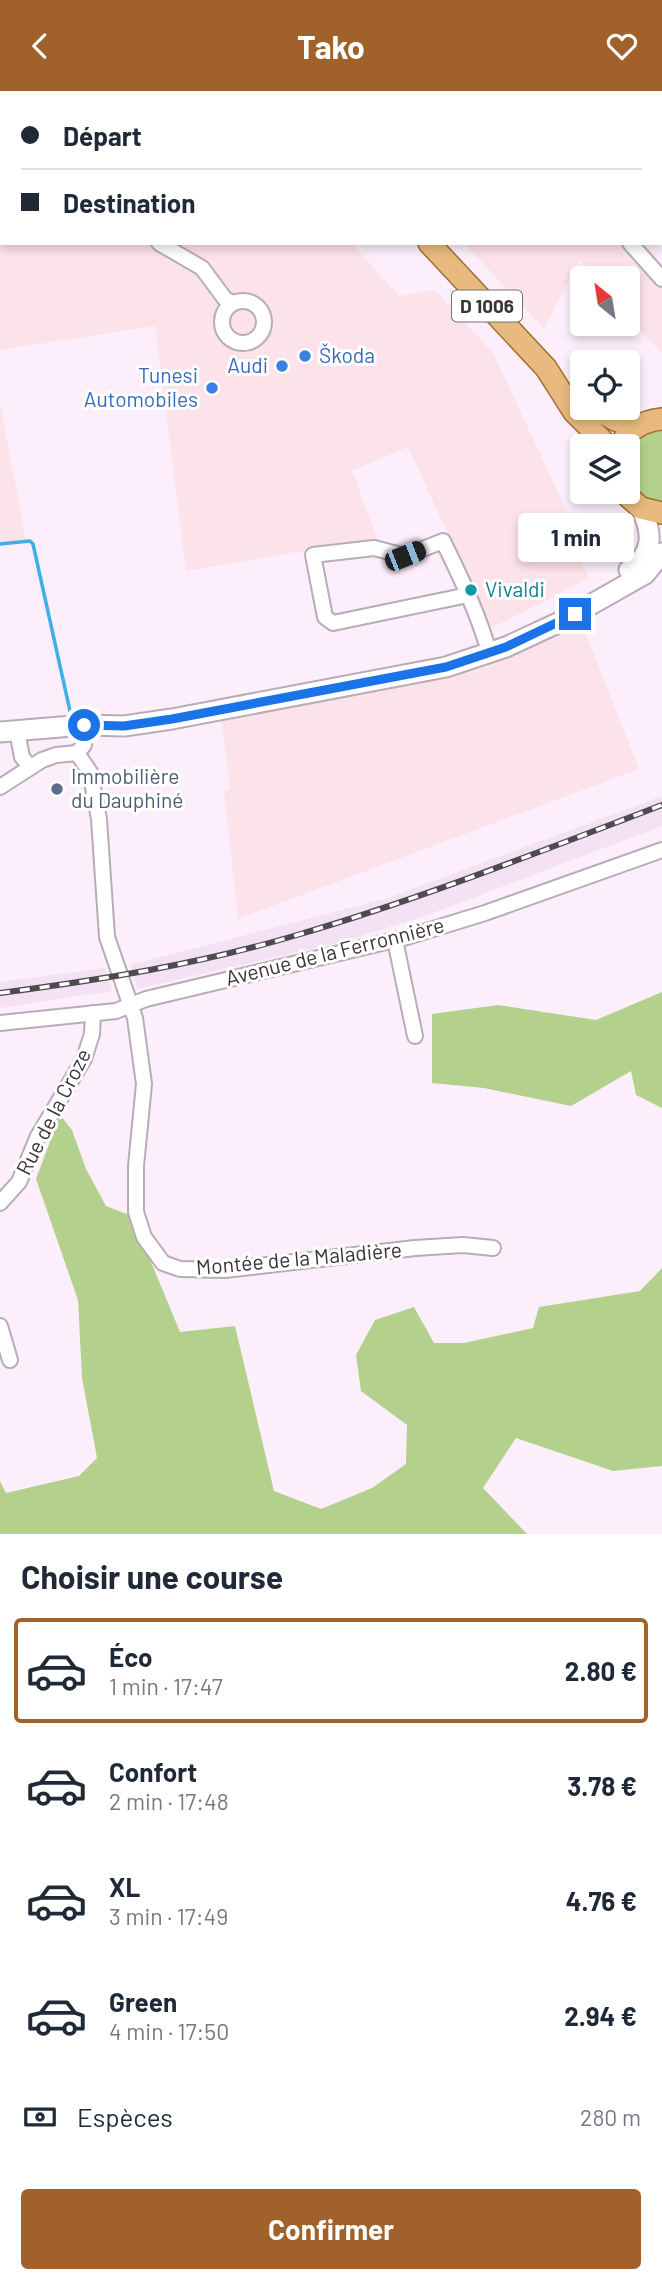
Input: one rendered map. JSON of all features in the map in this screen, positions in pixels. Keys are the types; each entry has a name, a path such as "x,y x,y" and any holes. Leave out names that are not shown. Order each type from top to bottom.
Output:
{"main road":[{"name":"D 1006","path":"431,245 546,368 570,387"},
{"name":"D 1006","path":"546,368 574,412 596,434"},
{"path":"627,434 637,426 662,419"},
{"path":"615,420 637,426"},
{"path":"84,725 123,715 229,698 444,656 486,642 557,611 637,565 645,558 652,511"},
{"path":"9,731 84,725 124,726 172,719 446,667 506,647 589,607 645,574 662,554"}],"street":[{"path":"162,245 202,268 225,299 233,303"},
{"path":"632,245 662,279"},
{"path":"468,595 333,623 325,617 313,555 374,548 405,556 443,541 468,595 486,642"},
{"path":"0,787 30,767 56,755 77,753 84,745 84,725"},
{"path":"9,731 30,767"},
{"path":"77,753 90,772 99,819 107,937 131,1005"},
{"name":"Avenue de la Ferronnière","path":"0,1023 116,1011 146,999 395,940 485,912 662,850"},
{"path":"395,940 415,1036"},
{"name":"Montée de la Maladière","path":"131,1005 144,1084 136,1166 136,1212 144,1237 163,1263 180,1269 225,1270 415,1248 463,1245 493,1248"},
{"name":"Rue de la Croze","path":"0,1203 19,1182 38,1136 84,1059 92,1034 93,1013"},
{"path":"0,1326 10,1360"}],"shaded area":[{"path":"0,245 353,245 399,296 435,290 493,353 572,522 563,531 590,578 491,628 408,447 352,471 380,546 320,548 186,571 155,326 0,350"},
{"path":"466,245 646,245 662,264 662,354 640,329 640,266 585,266 579,260 576,266 570,266 570,278 544,329"},
{"path":"0,402 26,540 0,544"},
{"path":"580,619 639,769 238,919 224,791 230,790 221,716 486,667"},
{"path":"662,796 662,826 425,916 342,942 137,989 130,965 388,898"},
{"path":"105,968 112,991 0,1008 0,982"}],"green space":[{"path":"653,430 662,430 662,502 640,495 641,437"},
{"path":"662,992 662,1108 636,1095 631,1071 571,1106 484,1088 432,1083 432,1014 498,1005 596,1020"},
{"path":"60,1115 72,1130 86,1169 106,1206 132,1216 180,1332 235,1326 274,1491 321,1509 372,1488 406,1464 407,1425 361,1391 356,1355 375,1320 414,1307 434,1343 464,1343 533,1328 539,1307 640,1291 662,1268 662,1466 613,1471 516,1438 483,1488 527,1534 0,1534 0,1481 6,1493 79,1476 97,1458 82,1378 78,1300 36,1179"}],"waterway":[{"path":"0,544 30,541 33,544 70,711"}],"railway":[{"path":"0,993 150,970 297,935 435,890 662,805"}],"place":[{"name":"Škoda","path":"305,356"},
{"name":"Audi","path":"282,366"},
{"name":"Tunesi Automobiles","path":"212,388"},
{"name":"Vivaldi","path":"471,590"},
{"name":"Immobilière du Dauphiné","path":"57,789"}],"route":[{"path":"84,725 124,726 172,719 446,667 506,647 575,614"}]}
